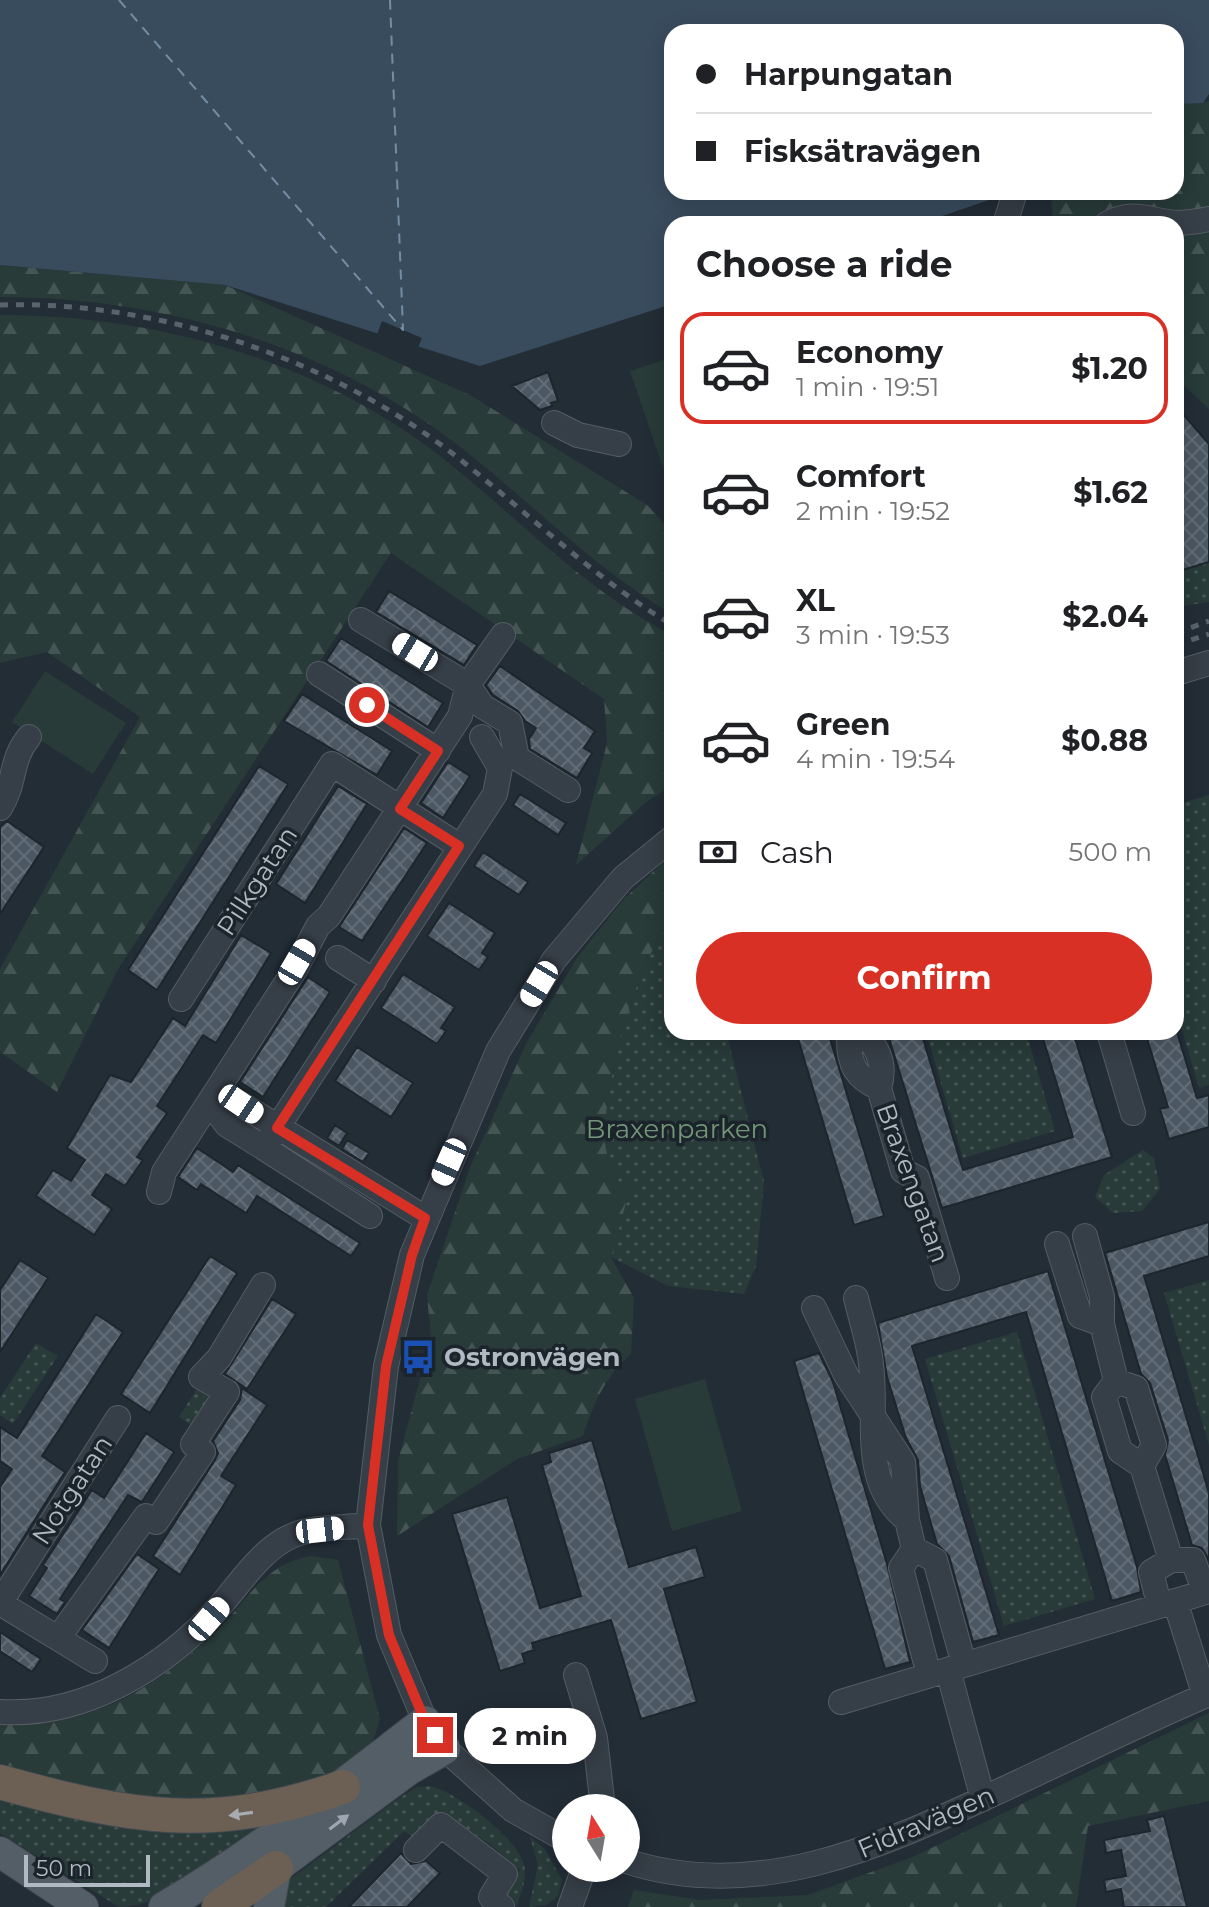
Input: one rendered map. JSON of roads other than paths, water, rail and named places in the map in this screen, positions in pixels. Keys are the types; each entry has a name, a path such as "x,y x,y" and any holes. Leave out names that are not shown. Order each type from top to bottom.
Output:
{"highway":[{"path":"0,1782 88,1806 175,1818 262,1811 343,1787"},
{"path":"219,1907 276,1868"}],"main road":[{"path":"164,1907 231,1865 343,1787 425,1721"},
{"path":"269,1907 276,1868 410,1769 445,1749"},
{"path":"0,1852 83,1907"},
{"path":"0,1869 75,1907"}],"street":[{"path":"1120,216 1144,216"},
{"path":"1184,222 1209,219"},
{"path":"554,423 578,435 619,444"},
{"path":"361,620 468,685 482,706 510,723 517,758 568,790"},
{"path":"159,1192 164,1172 296,968 318,926 329,916 438,751 460,716 468,685 503,635"},
{"path":"1184,671 1209,663"},
{"path":"319,674 438,751"},
{"path":"0,808 12,789 7,760 29,737"},
{"path":"270,1138 500,782 500,768 482,737"},
{"name":"Pilkgatan","path":"181,999 332,764 400,809"},
{"path":"400,809 459,846"},
{"path":"552,1832 513,1810 445,1749 425,1721 389,1635 368,1525 386,1366 403,1289 425,1218 498,1051 554,960 623,878 664,845"},
{"path":"338,958 374,981"},
{"name":"Braxengatan","path":"870,1040 877,1049 882,1078 879,1088 903,1171 917,1178 947,1278"},
{"path":"1111,1040 1133,1113"},
{"path":"270,1138 425,1218"},
{"path":"270,1138 370,1216"},
{"path":"1085,1236 1102,1297 1102,1324 1116,1381"},
{"path":"1057,1244 1080,1316 1102,1324"},
{"path":"58,1638 146,1516 156,1522 203,1452 193,1444 227,1392 201,1377 219,1358 263,1285"},
{"path":"856,1298 871,1364 875,1473 892,1508 907,1520 914,1549 901,1568 925,1660"},
{"path":"814,1308 846,1375 874,1417"},
{"path":"1116,1381 1104,1397 1120,1451 1142,1466 1171,1560"},
{"path":"1116,1381 1136,1388 1154,1445 1142,1466"},
{"name":"Notgatan","path":"0,1603 118,1418"},
{"path":"0,1712 20,1713 64,1706 110,1691 147,1670 209,1619 269,1550 294,1535 368,1525"},
{"path":"914,1549 935,1560 983,1799"},
{"path":"841,1702 954,1660 1166,1596 1204,1585 1193,1560 1171,1560 1151,1572 1166,1596 1207,1695"},
{"path":"0,1603 95,1661"},
{"path":"576,1675 595,1738 601,1794"},
{"name":"Fidravägen","path":"640,1864 706,1878 761,1875 818,1864 871,1848 1207,1695"},
{"path":"416,1850 441,1825 505,1874 490,1904"},
{"path":"570,1907 579,1882"}],"water":[{"path":"0,0 1209,0 1209,94 1203,103 1184,104 1184,24 664,24 664,200 989,200 942,216 664,216 664,307 480,366 225,285 0,265"}],"railway":[{"path":"0,305 60,306 121,313 182,325 300,365 409,422 457,457 615,587 664,620"},
{"path":"1184,630 1209,621"},
{"path":"1184,642 1209,634"}],"place":[{"name":"Ostronvägen","path":"418,1357"}],"park label":[{"name":"Braxenparken","path":"677,1129"}]}
